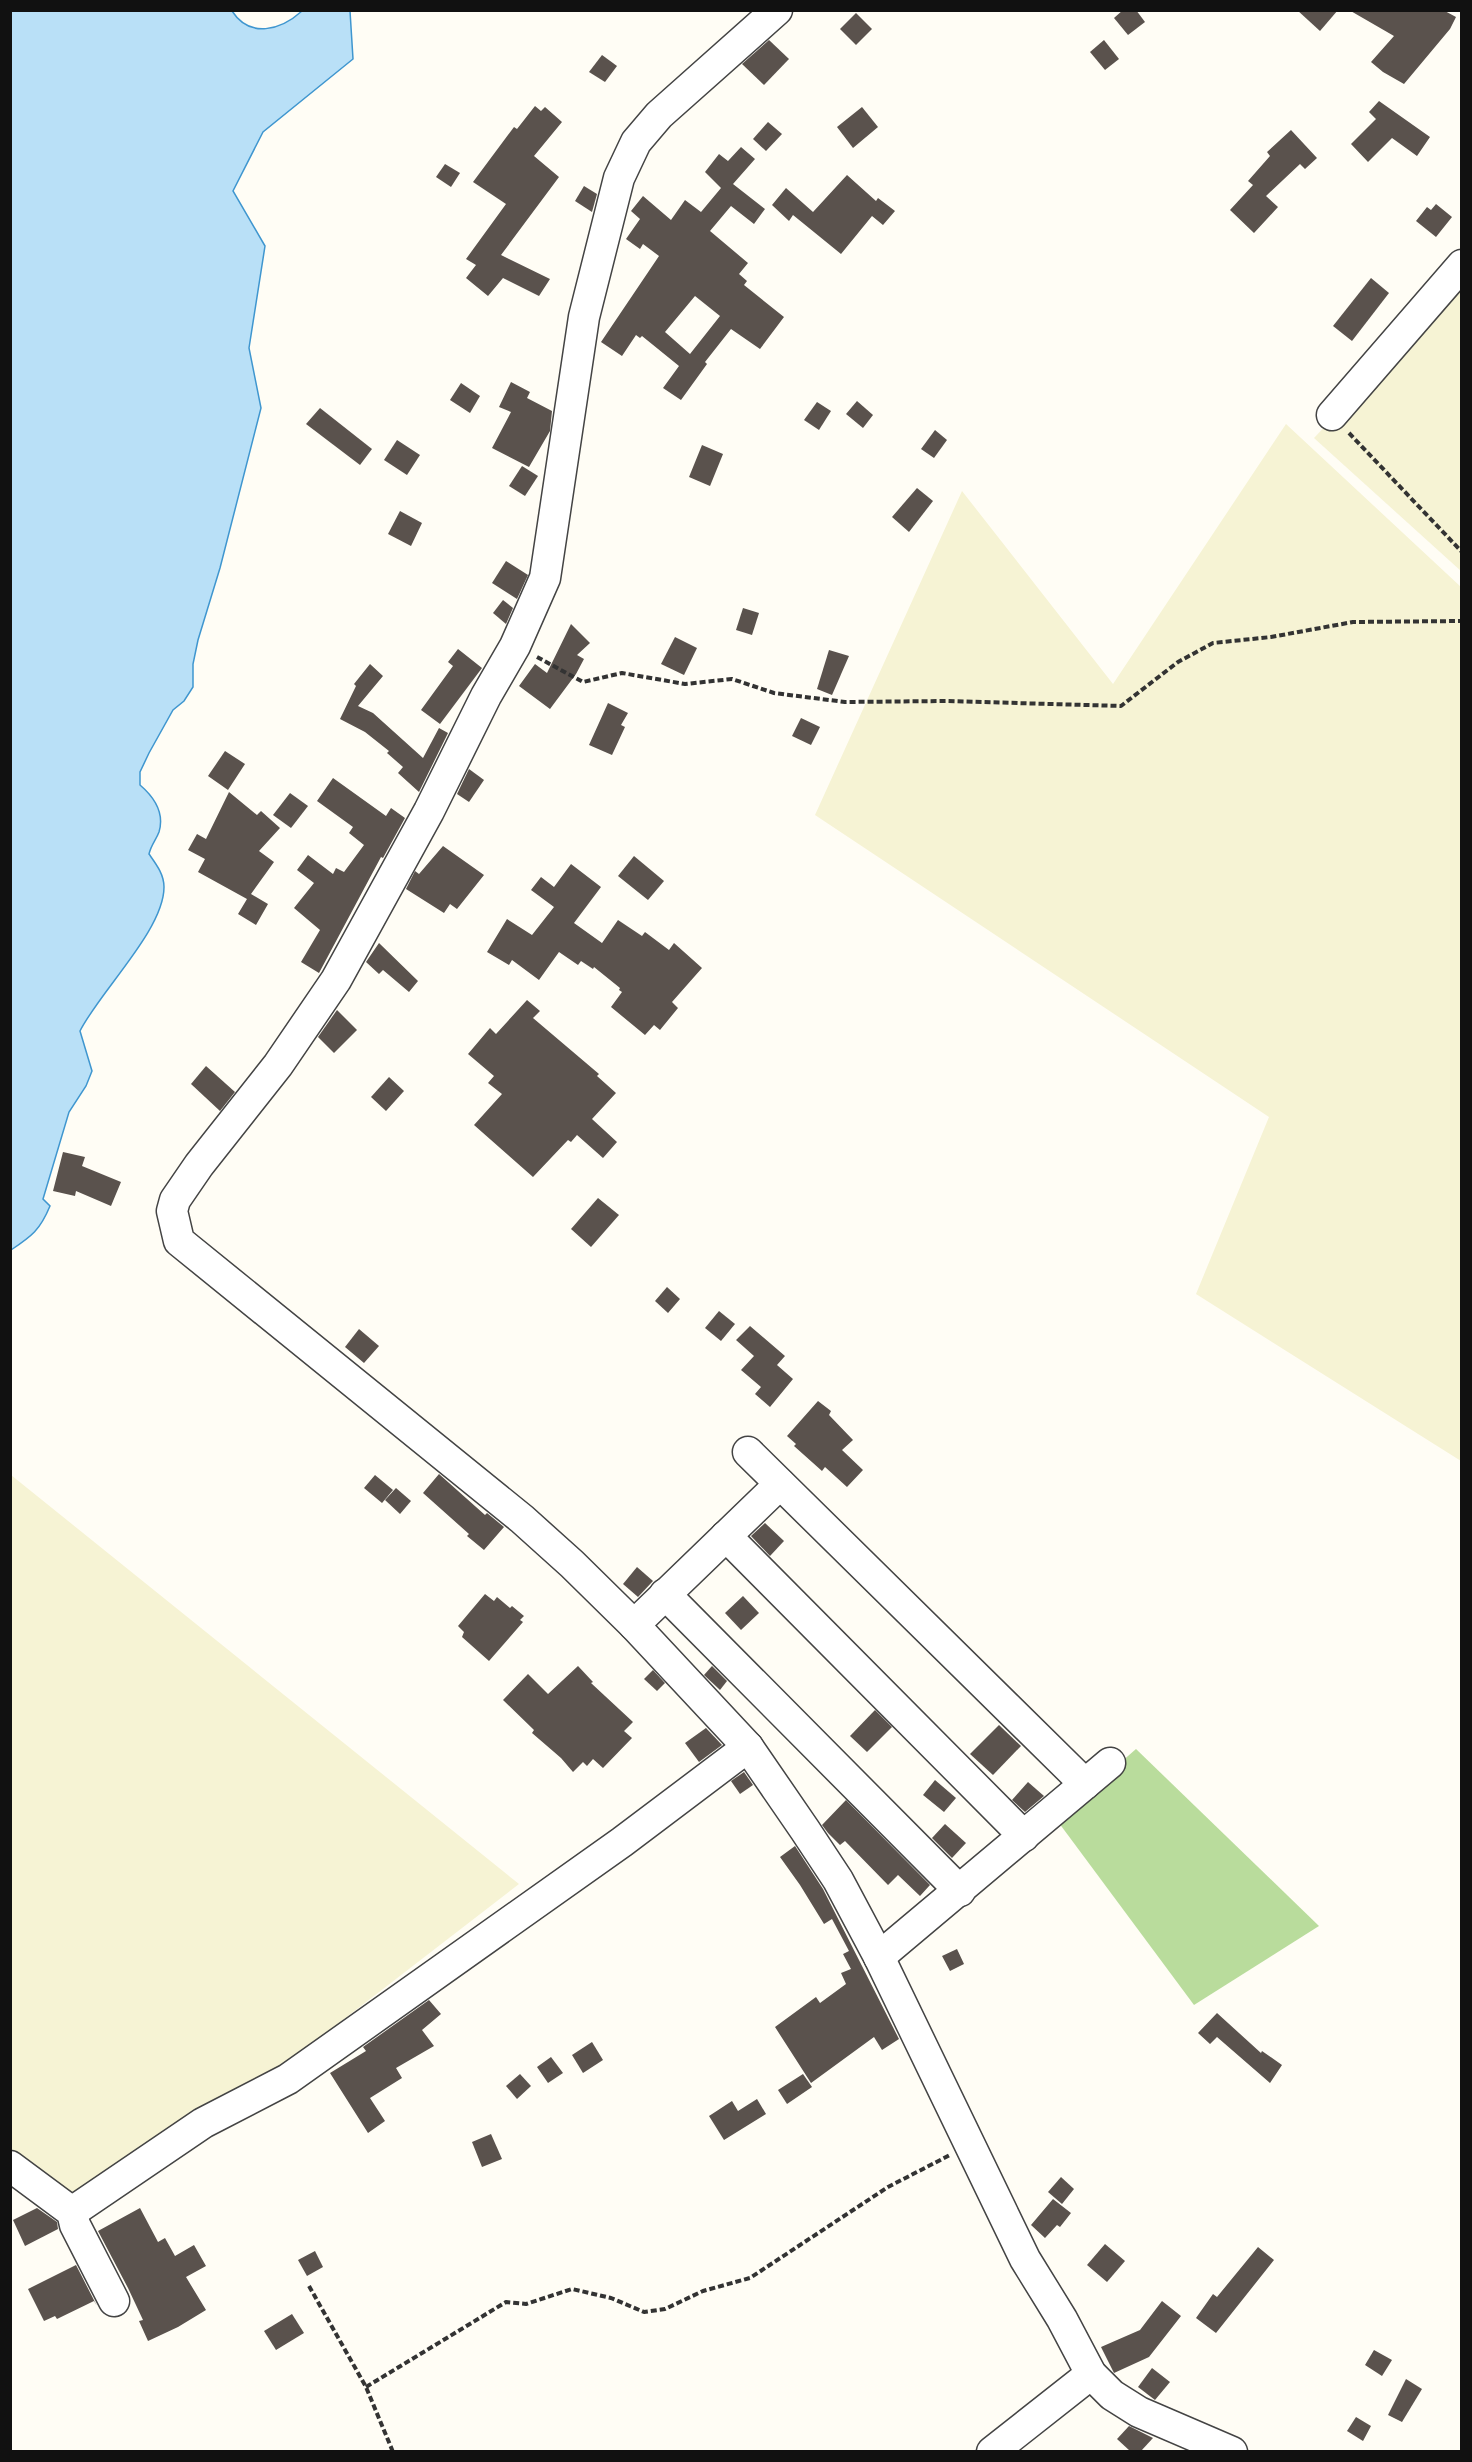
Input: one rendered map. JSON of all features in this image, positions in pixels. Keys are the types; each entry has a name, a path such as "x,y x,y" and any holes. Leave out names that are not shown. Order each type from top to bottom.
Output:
{"street":[{"path":"777,10 659,115 636,142 619,178 584,317 545,578 514,646 486,696 429,811 336,980 278,1065 199,1165 175,1200 172,1211 179,1241 522,1519 634,1625 748,1748 838,1880 879,1957 1025,2259 1062,2319 1091,2374 1112,2395 1139,2412 1232,2451"},
{"path":"1332,415 1461,265"},
{"path":"748,1452 1085,1784"},
{"path":"634,1625 780,1484"},
{"path":"726,1536 1024,1836"},
{"path":"666,1594 960,1890"},
{"path":"72,2212 203,2123 288,2079 622,1842 748,1748"},
{"path":"879,1957 1110,1763"},
{"path":"10,2166 72,2212 75,2225 114,2301"},
{"path":"992,2451 1091,2374"}],"path":[{"path":"1332,415 1461,552"},
{"path":"514,646 583,682 622,673 685,684 732,679 774,693 845,702 946,701 1121,706 1178,662 1213,643 1271,637 1353,622 1461,621"},
{"path":"366,2387 506,2302 526,2304 572,2289 611,2298 644,2312 665,2309 703,2291 750,2278 888,2187 970,2146"},
{"path":"309,2286 366,2387 393,2451"}],"shaded area":[{"path":"1461,284 1461,571 1314,438"},
{"path":"1286,424 1461,587 1461,1461 1196,1294 1269,1117 815,815 962,491 1113,684"},
{"path":"11,1475 519,1884 269,2077 75,2195 47,2183 11,2154"}],"green space":[{"path":"1136,1749 1319,1926 1194,2005 1056,1819"}],"water":[{"path":"11,10 232,11 239,20 248,25 266,29 285,23 302,11 350,11 353,59 263,132 233,191 265,246 249,348 261,408 220,568 198,640 193,664 193,687 184,701 173,710 140,772 140,785 154,800 161,818 159,832 149,854 163,878 161,904 143,941 89,1015 80,1031 92,1071 86,1086 69,1112 43,1199 50,1206 35,1232 11,1250"}],"building":[{"path":"1123,10 1136,10 1145,22 1128,35 1114,18"},
{"path":"1297,10 1338,10 1320,31"},
{"path":"1349,10 1443,10 1456,17 1450,29 1404,84 1371,62 1394,36"},
{"path":"856,13 872,29 856,45 840,29"},
{"path":"769,40 789,59 764,85 742,64"},
{"path":"1104,40 1119,59 1105,70 1090,52"},
{"path":"602,55 617,66 605,82 589,72"},
{"path":"1379,101 1430,137 1417,156 1392,138 1368,162 1351,144 1376,119 1369,112"},
{"path":"535,106 541,111 545,107 562,122 534,156 559,177 501,255 550,279 539,296 503,278 488,296 466,278 476,265 466,259 506,204 473,182 514,127 517,129"},
{"path":"862,107 878,127 853,148 837,127"},
{"path":"768,122 782,134 766,151 753,139"},
{"path":"1291,130 1317,158 1305,169 1300,164 1266,196 1278,207 1254,233 1230,210 1253,185 1248,181 1270,156 1267,152"},
{"path":"741,147 755,159 733,184 765,209 754,224 731,206 710,231 748,263 739,274 747,281 744,285 784,317 760,349 731,329 705,362 707,364 681,400 663,388 679,366 642,336 640,338 636,335 622,356 601,342 659,256 643,244 640,249 626,239 640,219 631,211 643,196 671,220 685,200 701,212 721,188 705,172 719,154 728,161","holes":["695,296 720,316 690,354 665,332"]},
{"path":"445,164 460,173 451,187 436,177"},
{"path":"847,175 876,201 878,198 895,211 883,225 872,216 841,254 793,215 789,221 772,205 786,188 813,212"},
{"path":"584,186 597,194 592,212 575,201"},
{"path":"1436,204 1452,217 1436,237 1416,221 1427,207 1431,210"},
{"path":"1371,278 1389,293 1352,341 1333,326"},
{"path":"511,382 530,392 527,398 552,411 550,431 529,467 492,448 511,412 499,407"},
{"path":"461,383 480,396 470,413 450,400"},
{"path":"857,401 873,415 863,428 846,414"},
{"path":"817,402 831,411 819,430 804,420"},
{"path":"320,408 372,449 360,465 306,424"},
{"path":"935,430 947,440 934,458 921,449"},
{"path":"397,440 420,455 407,475 384,460"},
{"path":"702,445 723,454 710,486 689,477"},
{"path":"522,466 538,476 525,496 509,486"},
{"path":"917,488 933,501 909,532 892,517"},
{"path":"400,511 422,523 411,546 388,534"},
{"path":"506,561 528,575 517,599 492,583"},
{"path":"503,600 513,608 506,624 493,613"},
{"path":"743,608 759,613 752,635 736,630"},
{"path":"571,624 590,643 577,655 584,659 576,674 550,709 519,686 535,664 547,673"},
{"path":"675,637 697,648 684,675 661,664"},
{"path":"458,649 482,668 440,724 421,710 453,666 448,662"},
{"path":"829,650 849,656 832,695 817,689"},
{"path":"370,664 383,676 358,706 373,713 423,758 439,728 448,733 419,792 398,773 403,767 387,753 389,751 365,732 340,719 356,686 354,684"},
{"path":"608,703 628,713 621,725 625,727 612,755 589,745"},
{"path":"801,718 820,727 811,745 792,736"},
{"path":"225,751 245,764 228,790 208,776"},
{"path":"469,769 484,780 469,802 457,794"},
{"path":"333,778 386,816 391,808 405,818 383,858 381,857 319,973 301,962 320,930 294,908 314,883 297,870 308,855 333,874 336,868 344,872 364,845 349,833 353,827 317,801"},
{"path":"229,792 257,815 261,811 280,828 259,851 274,862 251,894 268,904 256,925 238,914 247,899 198,872 205,859 188,850 197,834 206,839"},
{"path":"290,793 308,806 291,828 273,815"},
{"path":"443,846 484,875 457,909 450,904 444,913 406,889 415,871 419,874"},
{"path":"634,856 664,881 648,900 618,876"},
{"path":"571,864 601,887 574,923 602,943 618,920 642,936 645,932 669,950 674,943 702,968 672,1002 678,1008 660,1030 654,1025 645,1035 611,1007 622,992 620,988 594,967 593,969 581,961 578,965 559,952 539,980 512,960 509,965 487,952 507,919 532,935 554,907 531,890 541,877 554,887"},
{"path":"379,943 418,981 409,992 383,970 379,974 366,962"},
{"path":"527,1000 540,1011 533,1018 599,1074 597,1076 616,1093 592,1119 617,1142 603,1158 577,1135 571,1142 568,1140 533,1177 474,1125 502,1094 488,1083 494,1076 468,1054 490,1028 496,1034"},
{"path":"337,1010 357,1030 334,1053 318,1037"},
{"path":"206,1066 235,1092 220,1111 191,1084"},
{"path":"389,1077 404,1091 386,1111 371,1097"},
{"path":"63,1152 85,1157 82,1166 121,1182 111,1206 76,1191 75,1196 53,1191"},
{"path":"598,1198 619,1215 591,1247 571,1229"},
{"path":"667,1287 680,1299 668,1313 655,1301"},
{"path":"719,1311 735,1324 721,1341 705,1328"},
{"path":"750,1326 785,1356 777,1365 793,1379 770,1407 755,1394 761,1387 741,1370 754,1356 736,1340"},
{"path":"359,1329 379,1346 364,1363 345,1347"},
{"path":"818,1401 831,1411 829,1415 853,1440 842,1450 863,1470 847,1487 825,1467 822,1471 794,1446 796,1444 787,1436"},
{"path":"439,1474 485,1515 487,1513 504,1527 484,1550 423,1493"},
{"path":"375,1475 393,1490 382,1503 364,1488"},
{"path":"396,1488 411,1501 400,1514 385,1500"},
{"path":"765,1523 784,1541 770,1556 751,1536"},
{"path":"637,1567 653,1581 638,1597 623,1584"},
{"path":"485,1594 494,1601 497,1597 524,1616 520,1620 523,1622 489,1661 462,1637 464,1632 458,1626"},
{"path":"743,1596 759,1613 741,1630 725,1613"},
{"path":"578,1666 593,1682 591,1683 633,1722 624,1731 632,1738 603,1768 593,1759 587,1766 583,1762 573,1772 561,1758 532,1733 534,1730 503,1700 528,1674 548,1694"},
{"path":"712,1666 727,1681 720,1690 704,1675"},
{"path":"653,1670 665,1683 657,1691 644,1679"},
{"path":"875,1710 892,1727 867,1752 850,1736"},
{"path":"999,1725 1021,1746 993,1775 970,1754"},
{"path":"706,1728 722,1745 699,1762 685,1743"},
{"path":"744,1772 753,1785 740,1794 731,1781"},
{"path":"935,1780 956,1798 944,1812 923,1795"},
{"path":"1028,1782 1044,1796 1025,1812 1012,1800"},
{"path":"846,1800 930,1885 920,1896 898,1875 888,1885 845,1841 840,1845 828,1833 822,1825"},
{"path":"945,1824 966,1843 952,1858 932,1838"},
{"path":"795,1846 823,1889 899,2039 882,2050 874,2037 811,2083 775,2027 816,1997 820,2003 846,1984 841,1973 851,1969 843,1954 849,1951 832,1919 824,1924 780,1857"},
{"path":"957,1949 964,1964 950,1971 942,1956"},
{"path":"429,2000 441,2014 422,2030 434,2046 396,2068 402,2078 370,2098 385,2121 368,2133 330,2073 366,2051 363,2047"},
{"path":"1217,2013 1261,2053 1262,2051 1282,2065 1270,2083 1217,2037 1210,2044 1198,2033"},
{"path":"592,2042 603,2060 583,2073 572,2055"},
{"path":"551,2057 563,2073 548,2083 537,2067"},
{"path":"520,2074 531,2086 517,2099 506,2086"},
{"path":"803,2074 812,2087 787,2104 778,2090"},
{"path":"757,2099 766,2114 724,2140 709,2116 732,2101 738,2111"},
{"path":"491,2134 502,2159 482,2167 472,2142"},
{"path":"1061,2177 1074,2189 1062,2204 1048,2192"},
{"path":"1053,2199 1071,2213 1060,2227 1057,2225 1045,2238 1031,2225"},
{"path":"37,2208 57,2222 58,2229 25,2246 13,2220"},
{"path":"140,2208 158,2242 165,2238 175,2256 194,2245 206,2266 186,2277 206,2310 148,2341 139,2321 143,2320 98,2231"},
{"path":"1105,2244 1125,2261 1107,2282 1087,2265"},
{"path":"1258,2247 1274,2260 1216,2333 1196,2318 1213,2294 1217,2297"},
{"path":"315,2251 323,2267 307,2276 298,2260"},
{"path":"76,2265 97,2306 94,2301 57,2319 55,2316 44,2321 28,2289"},
{"path":"1162,2301 1181,2316 1149,2357 1114,2373 1101,2347 1140,2330"},
{"path":"292,2314 304,2333 276,2350 264,2331"},
{"path":"1374,2350 1392,2360 1382,2376 1365,2365"},
{"path":"1152,2368 1170,2382 1155,2400 1138,2387"},
{"path":"1406,2379 1422,2389 1402,2422 1388,2415"},
{"path":"1356,2417 1371,2426 1363,2441 1347,2431"},
{"path":"1129,2426 1153,2438 1141,2451 1130,2451 1117,2439"}]}
